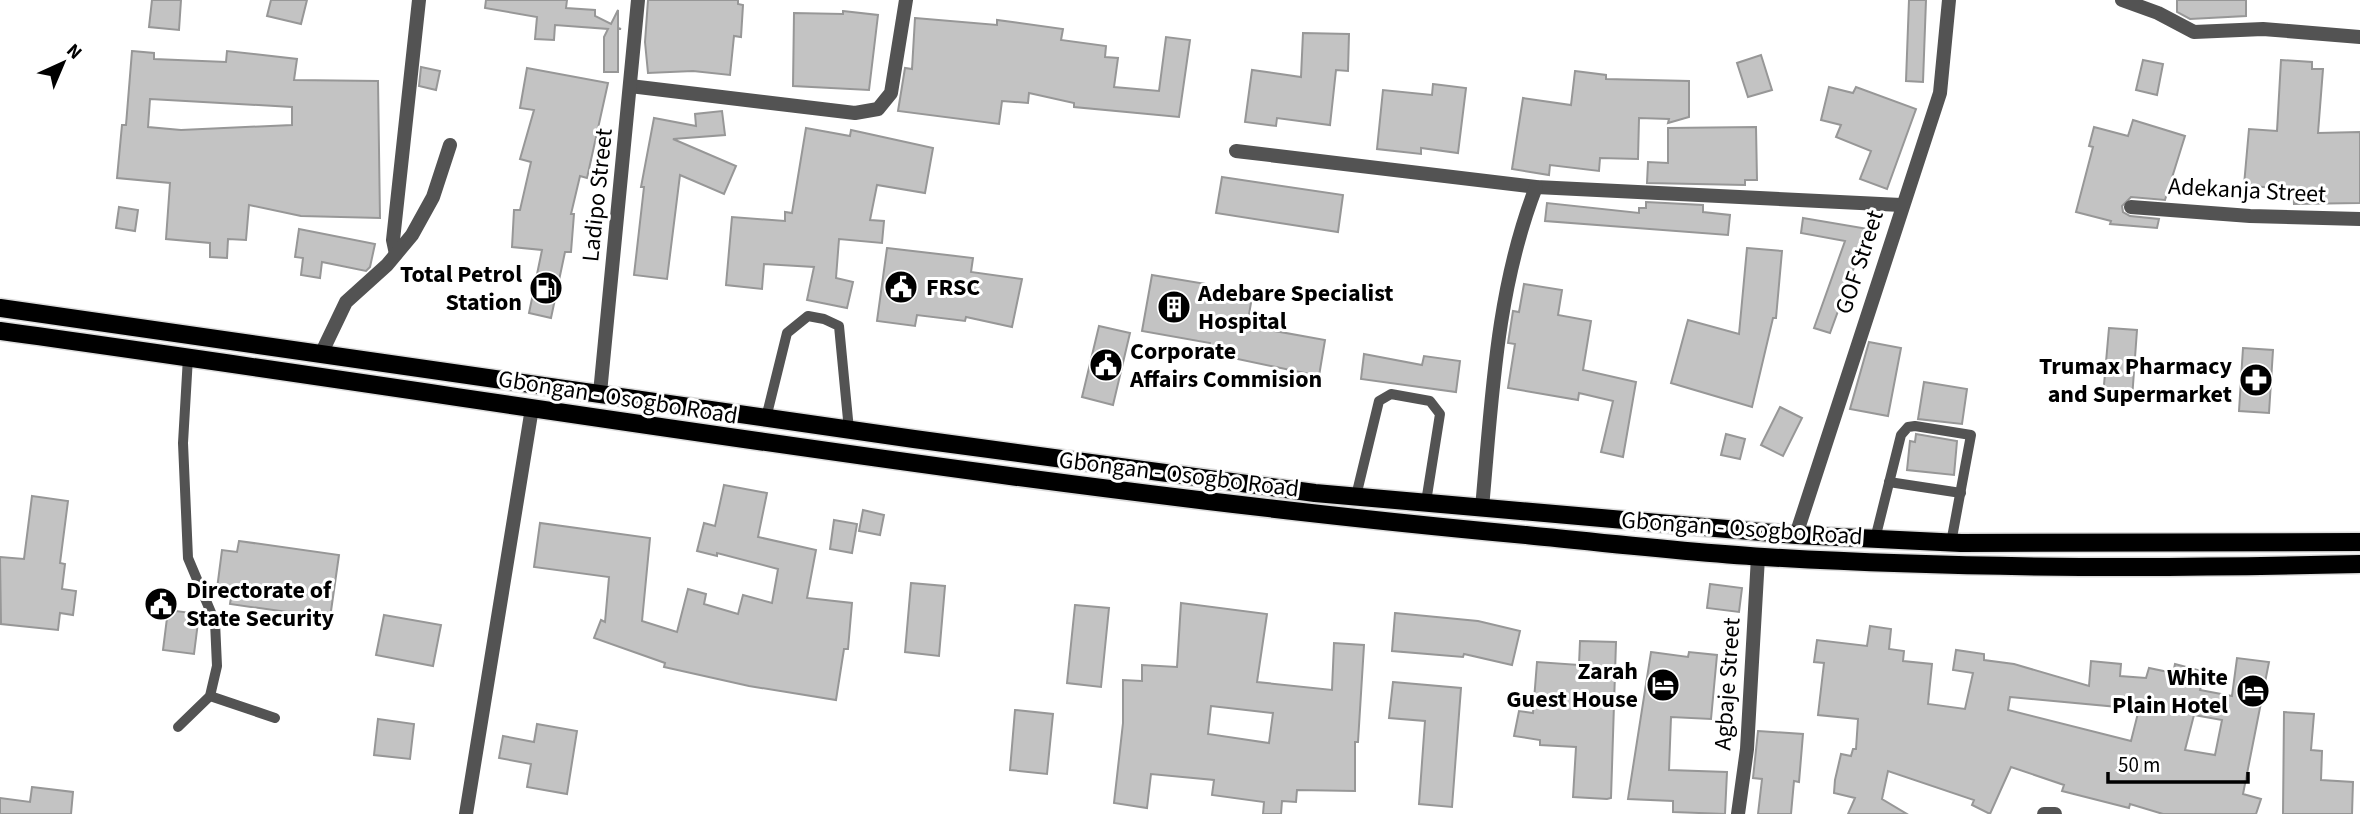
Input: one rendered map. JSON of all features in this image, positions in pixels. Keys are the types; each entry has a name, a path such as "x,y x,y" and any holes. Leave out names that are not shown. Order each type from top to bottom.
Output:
{"main road":[{"name":"Gbongan - Osogbo Road","path":"0,308 322,352 849,430 1356,496 1796,535 1951,543 2360,542"},
{"name":"Gbongan - Osogbo Road","path":"0,331 1058,484 1372,521 1758,557 1987,567 2171,569 2360,564"}],"street":[{"path":"396,254 393,240 419,0"},
{"name":"Ladipo Street","path":"600,393 638,0"},
{"path":"630,86 856,113 878,109 891,93 906,0"},
{"name":"GOF Street","path":"1796,535 1901,205 1940,93 1949,0"},
{"path":"2122,0 2158,13 2194,32 2263,29 2360,37"},
{"path":"322,352 346,302 412,235 433,197 450,145"},
{"path":"1236,151 1536,187 1901,205"},
{"path":"1482,508 1496,347 1506,285 1518,234 1536,187"},
{"name":"Adekanja Street","path":"2131,206 2250,215 2360,219"},
{"path":"466,814 531,408"},
{"name":"Agbaje Street","path":"1738,814 1747,748 1758,557"},
{"path":"2044,814 2055,814"}],"lane":[{"path":"766,418 787,333 808,316 816,317 839,327 849,430"},
{"path":"178,727 210,696 218,666 215,622 188,558 183,443 188,357"},
{"path":"1356,496 1379,401 1391,394 1430,401 1440,414 1426,502"},
{"path":"1875,539 1901,435 1908,427 1962,431 1971,435 1951,543"},
{"path":"1889,482 1961,493"},
{"path":"210,696 275,718"}],"building":[{"path":"152,0 181,0 179,30 149,27"},
{"path":"271,0 307,0 301,24 267,16"},
{"path":"486,0 567,0 566,8 595,10 595,16 611,24 618,10 618,28 621,29 618,29 618,72 604,72 604,37 608,29 555,25 554,40 535,39 537,17 485,8"},
{"path":"648,0 738,0 738,4 743,5 741,37 734,36 730,75 693,71 648,73 645,42"},
{"path":"1909,0 1926,0 1923,82 1906,81"},
{"path":"2177,0 2246,0 2246,16 2190,19 2177,12"},
{"path":"843,11 878,15 869,90 793,86 794,13 843,14"},
{"path":"915,18 997,25 997,20 1063,29 1061,40 1106,46 1105,57 1118,58 1114,87 1159,91 1166,37 1190,40 1179,117 1074,107 1074,103 1029,93 1028,103 1002,101 999,124 898,111 905,68 912,69"},
{"path":"1303,33 1349,34 1348,71 1336,70 1330,125 1277,118 1276,126 1245,122 1252,70 1301,77"},
{"path":"132,51 154,53 154,59 226,62 227,51 297,59 294,80 378,81 380,218 301,216 249,205 246,240 228,239 227,258 210,257 210,243 166,239 170,183 117,178 122,125 126,125","holes":["150,99 292,107 292,125 181,130 148,127"]},
{"path":"1761,55 1772,90 1748,97 1737,63"},
{"path":"2143,60 2163,64 2157,95 2136,90"},
{"path":"2281,60 2312,62 2312,69 2323,69 2318,133 2360,132 2360,203 2294,204 2293,190 2244,185 2249,129 2277,131"},
{"path":"421,67 440,71 436,90 419,86"},
{"path":"527,68 608,83 587,178 580,176 571,214 574,214 571,252 565,252 551,318 529,313 542,250 512,247 514,210 520,210 531,162 520,159 534,110 520,108"},
{"path":"1575,71 1606,75 1606,79 1689,81 1689,117 1668,123 1669,119 1639,118 1638,159 1600,158 1599,171 1550,165 1549,175 1512,169 1523,98 1571,105"},
{"path":"1433,84 1466,88 1458,153 1421,148 1421,154 1377,149 1383,90 1432,95"},
{"path":"1829,87 1853,93 1856,87 1916,109 1887,189 1860,179 1871,151 1836,137 1841,125 1821,120"},
{"path":"722,111 725,135 673,139 736,166 724,194 680,175 667,279 634,275 644,187 641,187 654,118 696,126 695,114"},
{"path":"2133,120 2185,136 2165,200 2131,197 2122,206 2123,212 2130,216 2159,219 2157,228 2110,224 2111,221 2076,212 2093,147 2089,146 2094,127 2128,136"},
{"path":"1756,127 1757,180 1745,180 1745,185 1647,183 1648,162 1668,163 1668,128"},
{"path":"806,128 850,136 851,130 933,148 925,193 877,185 870,220 884,221 882,243 839,239 836,278 853,282 847,308 807,300 814,267 764,264 762,289 726,285 732,217 785,221 785,212 792,213"},
{"path":"1222,177 1343,195 1338,232 1216,213"},
{"path":"1646,202 1703,205 1703,212 1730,215 1728,235 1545,221 1547,203 1639,213 1639,208 1646,208"},
{"path":"119,207 138,210 135,231 116,228"},
{"path":"1803,218 1868,229 1830,333 1814,328 1845,241 1801,233"},
{"path":"299,229 375,244 370,267 366,271 322,262 320,278 301,275 303,258 295,257"},
{"path":"887,248 973,258 971,272 1022,279 1012,327 966,317 965,321 917,315 915,326 877,321"},
{"path":"1747,248 1782,251 1776,318 1773,318 1752,407 1671,383 1688,320 1739,334"},
{"path":"1152,275 1206,284 1205,289 1252,297 1247,326 1325,340 1319,376 1209,353 1210,343 1142,331"},
{"path":"1524,284 1562,290 1558,315 1591,321 1583,370 1636,382 1623,457 1601,452 1613,401 1579,393 1578,400 1508,388 1515,344 1508,343 1513,311 1519,312"},
{"name":"Corporate Affairs Commision","path":"1099,326 1130,333 1113,405 1082,397"},
{"path":"2109,328 2137,330 2132,399 2103,396"},
{"path":"1869,342 1901,348 1888,416 1850,409"},
{"name":"Trumax Pharmacy and Supermarket","path":"2243,348 2273,350 2269,413 2239,411"},
{"path":"1364,354 1422,365 1424,356 1460,361 1456,392 1361,379"},
{"path":"1924,382 1967,389 1962,424 1918,419"},
{"path":"1780,407 1802,418 1783,456 1761,445"},
{"path":"1726,434 1745,439 1740,459 1721,455"},
{"path":"1916,434 1957,441 1954,475 1907,470 1910,441 1915,442"},
{"path":"724,485 767,493 758,537 816,550 807,598 852,603 848,649 844,649 836,700 749,686 664,667 665,663 594,638 601,620 605,622 609,577 534,567 540,523 650,538 642,621 677,632 688,589 706,594 704,604 738,614 743,595 772,603 778,569 717,553 717,556 697,551 704,523 715,526"},
{"path":"32,496 68,501 60,563 65,564 62,589 76,591 73,615 60,613 58,630 1,624 0,557 24,559"},
{"path":"863,510 884,515 880,535 859,531"},
{"path":"834,520 857,524 852,553 830,549"},
{"path":"239,541 339,555 330,618 230,604 232,591 217,589 222,550 237,552"},
{"path":"911,583 945,586 939,656 905,652"},
{"path":"1710,584 1742,588 1739,612 1707,608"},
{"path":"1181,603 1267,614 1257,682 1332,690 1334,643 1364,645 1358,742 1355,742 1355,791 1297,790 1296,802 1282,801 1281,814 1263,814 1264,802 1212,795 1214,780 1151,774 1147,808 1114,803 1123,723 1123,680 1142,681 1142,665 1177,667","holes":["1211,706 1273,713 1269,743 1208,734"]},
{"path":"1075,605 1109,608 1101,687 1067,683"},
{"path":"168,610 199,614 194,654 163,650"},
{"path":"1395,613 1478,621 1520,631 1512,665 1464,654 1463,657 1392,651"},
{"path":"384,615 441,625 433,666 376,655"},
{"path":"1870,626 1891,629 1889,649 1904,651 1903,661 1932,664 1928,704 1965,709 1973,673 1953,670 1956,650 1984,654 1984,660 2014,664 2089,686 2091,661 2121,664 2120,676 2146,678 2149,668 2173,673 2175,664 2205,672 2200,690 2232,696 2237,658 2269,662 2243,794 2261,799 2256,814 2163,814 2130,804 2129,808 2062,791 2064,785 2011,767 1990,814 1972,805 1974,800 1888,771 1882,799 1907,814 1848,814 1855,798 1834,793 1835,780 1841,754 1851,756 1853,749 1856,749 1858,719 1818,715 1824,663 1814,662 1817,640 1867,646","holes":["2010,697 2139,709 2131,741 2008,710","2194,715 2222,720 2215,755 2185,750"]},
{"path":"1580,641 1616,642 1611,798 1607,799 1573,797 1576,747 1540,745 1540,740 1514,736 1519,711 1533,713 1537,662 1579,665"},
{"path":"1651,652 1688,657 1689,652 1717,655 1711,719 1671,717 1669,770 1727,772 1725,814 1673,812 1673,801 1628,799"},
{"path":"1393,682 1461,688 1452,807 1419,804 1425,721 1389,718"},
{"path":"1015,710 1053,714 1047,774 1010,770"},
{"path":"2284,712 2314,714 2311,750 2322,751 2321,780 2353,782 2352,814 2283,814"},
{"path":"378,719 414,724 410,759 374,755"},
{"path":"537,724 577,731 567,794 527,787 531,764 499,758 503,736 534,742"},
{"path":"1758,731 1803,734 1799,782 1794,781 1791,814 1758,814 1762,779 1753,778"},
{"path":"32,787 73,792 71,814 0,814 0,798 30,802"}],"place":[{"name":"FRSC","path":"901,287"},
{"name":"Total Petrol Station","path":"546,288"},
{"name":"Adebare Specialist Hospital","path":"1174,307"},
{"name":"Corporate Affairs Commision","path":"1106,365"},
{"name":"Trumax Pharmacy and Supermarket","path":"2256,380"},
{"name":"Directorate of State Security","path":"161,604"},
{"name":"Zarah Guest House","path":"1663,685"},
{"name":"White Plain Hotel","path":"2253,691"}]}
